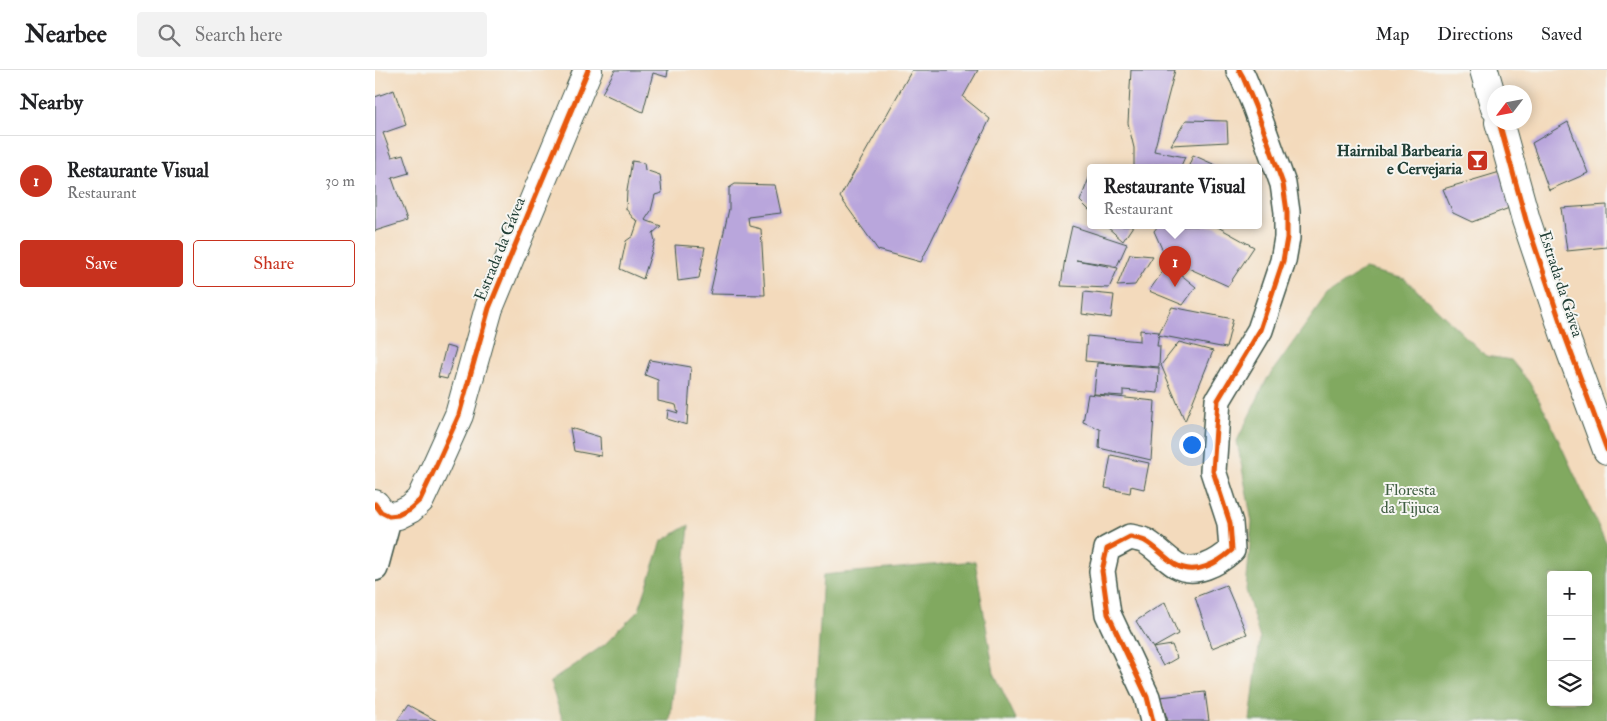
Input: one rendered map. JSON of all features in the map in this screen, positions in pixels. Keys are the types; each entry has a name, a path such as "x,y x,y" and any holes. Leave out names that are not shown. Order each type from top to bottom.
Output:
{"street":[{"name":"Estrada da Gávea","path":"382,510 398,515 420,500 436,466 459,415 489,308 587,70"},
{"path":"1153,721 1147,697 1108,614 1102,571 1107,549 1130,537 1144,540 1177,566 1194,570 1209,566 1232,550 1230,523 1213,471 1218,400 1259,330 1283,261 1287,238 1287,212 1283,184 1255,106 1239,70"},
{"path":"1484,70 1488,85"},
{"name":"Estrada da Gávea","path":"1501,130 1526,220 1565,336 1607,450"},
{"path":"375,568 382,510"}],"green space":[{"name":"Floresta da Tijuca","path":"1365,269 1405,279 1486,356 1511,360 1529,382 1545,411 1607,545 1607,721 1250,721 1260,639 1246,590 1252,522 1237,441 1267,379 1327,295"},
{"path":"689,525 670,721 563,721 550,682 604,645 639,610 662,541"},
{"path":"975,561 994,673 1017,721 814,721 823,575"}],"building":[{"path":"615,70 668,70 667,77 653,73 643,112 602,93"},
{"path":"912,70 978,70 963,97 990,119 921,262 878,250 840,197"},
{"path":"1131,70 1175,70 1154,151 1185,157 1182,164 1134,164 1134,148 1128,123"},
{"path":"394,90 406,125 383,133 392,157 403,154 409,173 392,178 407,221 375,231 375,97"},
{"path":"1186,120 1227,121 1228,142 1171,145"},
{"path":"1568,122 1588,173 1549,190 1532,143"},
{"path":"1193,155 1213,164 1190,164"},
{"path":"632,161 644,163 645,170 660,175 662,193 655,195 651,211 645,220 661,226 653,233 655,241 643,279 620,269 626,241 633,236 638,221 626,209"},
{"path":"1500,172 1512,207 1472,222 1453,213 1443,189"},
{"path":"1087,183 1087,208 1080,201"},
{"path":"735,184 775,185 781,213 748,217 749,226 761,229 765,295 710,294 729,209 729,188"},
{"path":"1607,205 1607,247 1567,251 1561,208"},
{"path":"1072,226 1127,244 1117,266 1076,260 1118,268 1109,288 1061,286"},
{"path":"1109,229 1131,229 1123,241"},
{"path":"1156,229 1221,229 1254,247 1228,286 1166,258 1154,231"},
{"path":"675,245 705,247 699,278 678,281"},
{"path":"1130,254 1153,256 1135,285 1117,286"},
{"path":"1168,264 1196,287 1183,305 1149,291"},
{"path":"1084,292 1114,295 1111,318 1082,314"},
{"path":"1172,307 1233,319 1226,348 1158,335"},
{"path":"1140,330 1159,332 1157,346 1160,346 1159,367 1085,361 1087,336 1140,341"},
{"path":"1179,342 1213,351 1185,421 1161,365"},
{"path":"446,346 456,349 447,379 438,377"},
{"path":"650,360 691,367 687,425 667,419 668,410 678,413 676,405 658,401 658,380 645,375"},
{"path":"1097,363 1159,368 1158,393 1123,390 1123,396 1094,394"},
{"path":"1088,394 1155,401 1151,460 1099,448 1100,429 1083,422"},
{"path":"570,428 600,437 601,456 574,451"},
{"path":"1111,455 1149,463 1144,489 1131,486 1130,493 1105,488"},
{"path":"1226,585 1247,634 1212,648 1195,597"},
{"path":"1165,602 1178,634 1153,648 1136,621"},
{"path":"1172,645 1177,658 1163,666 1153,648"},
{"path":"1205,692 1209,721 1168,721 1160,697"},
{"path":"408,705 437,721 397,721"}],"cycle path":[{"path":"375,504 381,512 389,516 398,515 410,509 420,500 459,415 489,308 588,70"},
{"path":"1153,721 1147,697 1108,614 1102,571 1107,549 1130,537 1145,541 1176,565 1183,568 1198,569 1213,563 1232,550 1230,523 1213,471 1218,400 1260,330 1283,261 1287,238 1287,212 1283,184 1255,106 1239,70"},
{"path":"1501,130 1526,220 1565,336 1607,450"}],"place":[{"name":"Hairnibal Barbearia e Cervejaria","path":"1478,160"},
{"name":"Restaurante Visual","path":"1175,287"}]}
